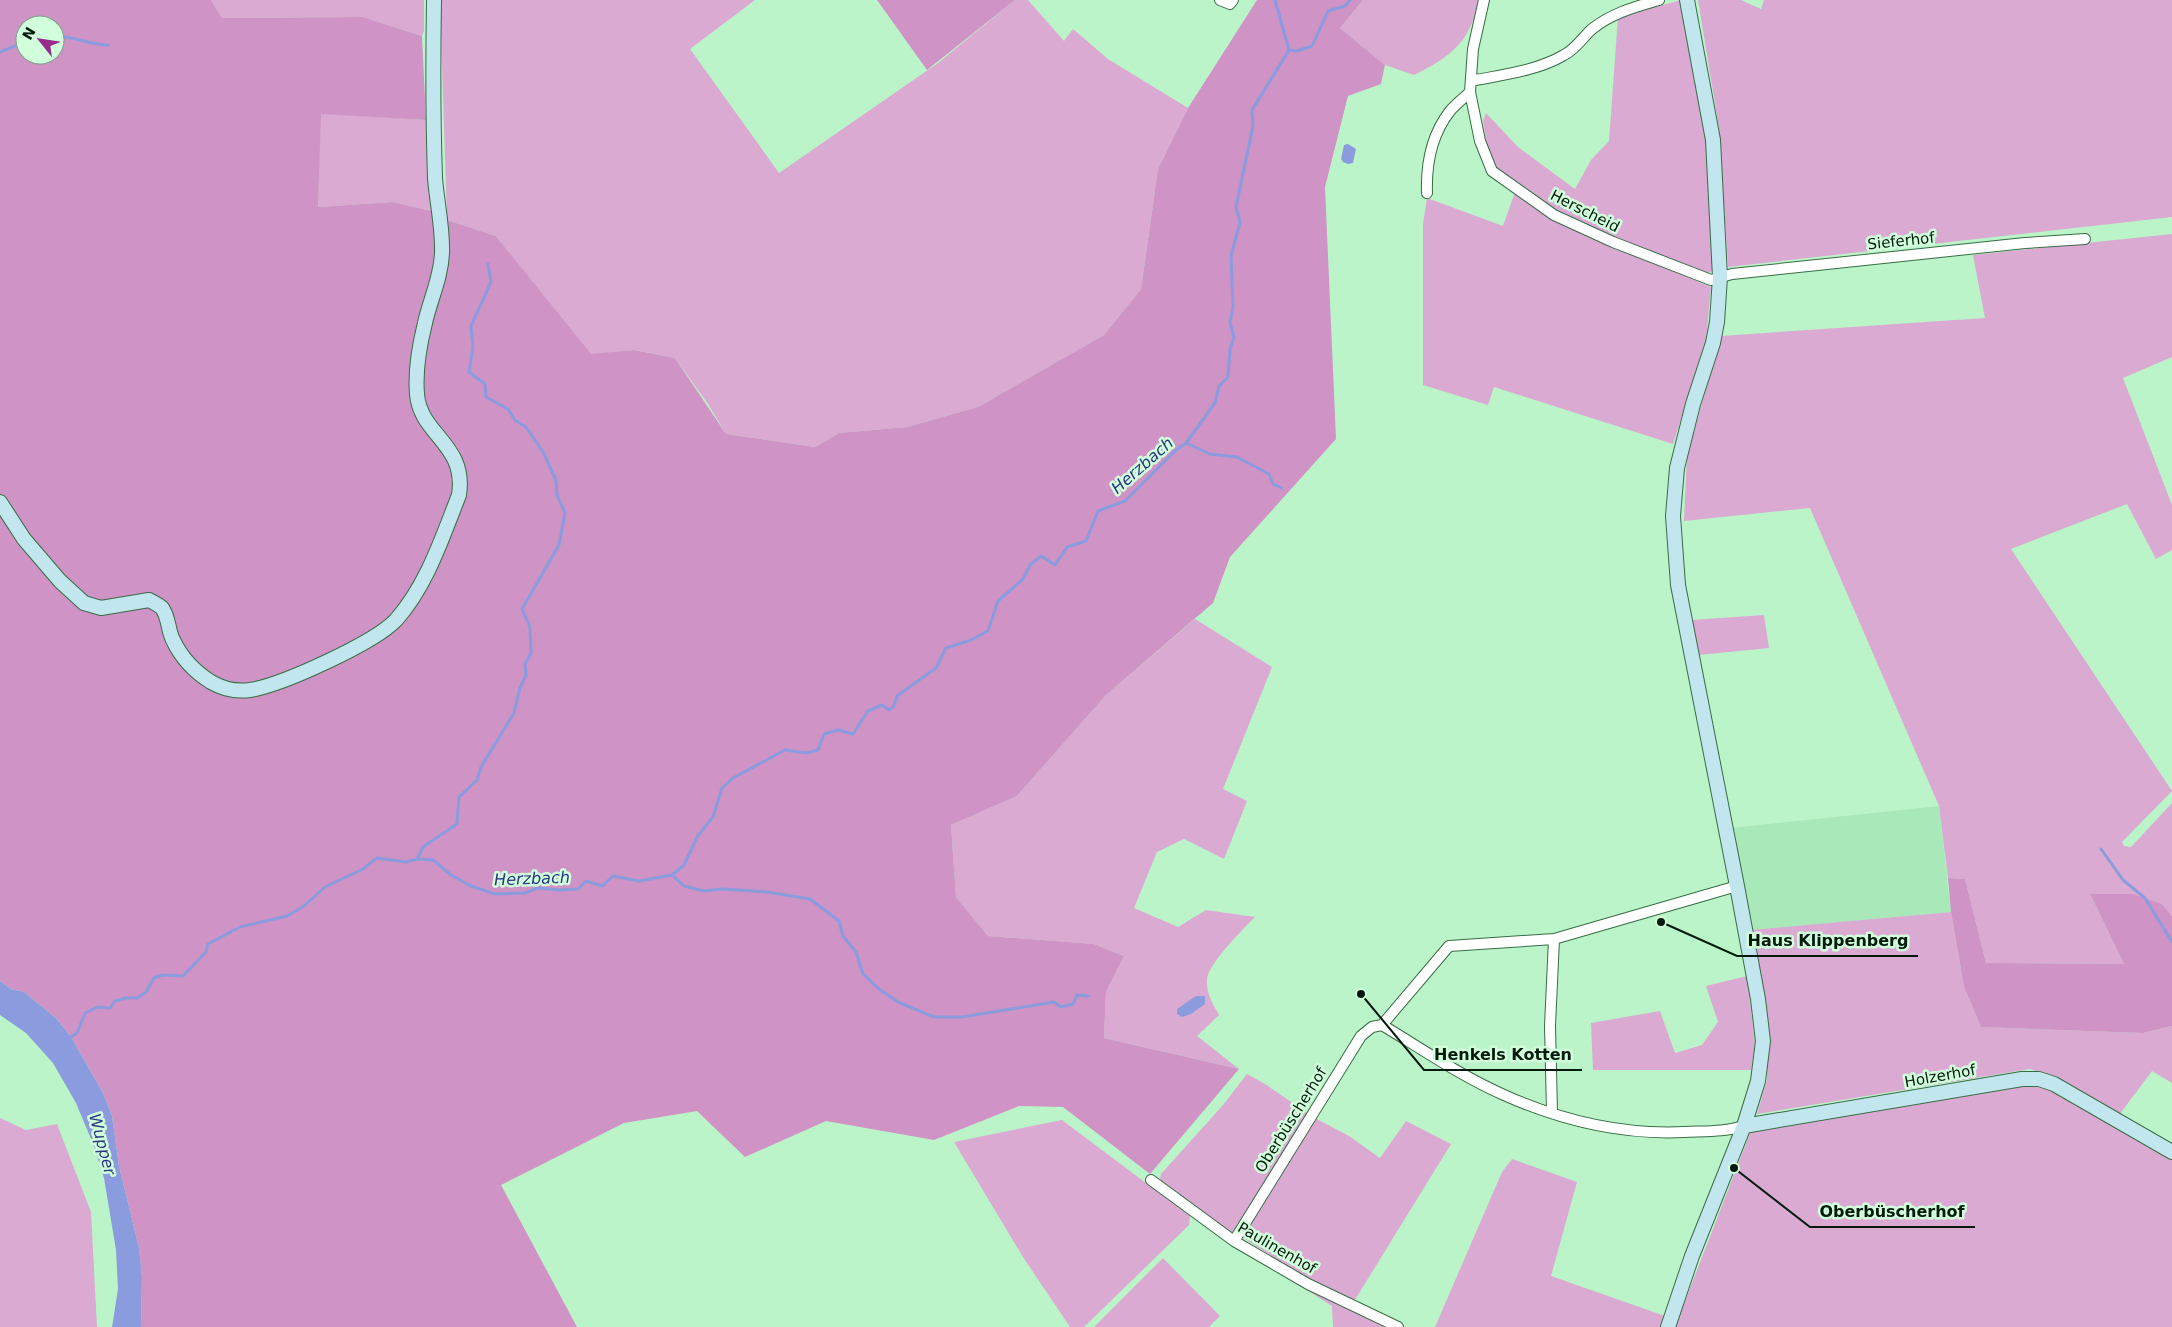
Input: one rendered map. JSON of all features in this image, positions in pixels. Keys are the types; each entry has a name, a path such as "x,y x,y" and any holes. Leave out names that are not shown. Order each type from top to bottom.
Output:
{"street":[{"path":"0,502 24,539 60,581 84,603 101,608 149,600 162,608 172,639 193,669 211,682 229,690 248,690 271,686 366,641 381,632 408,605 427,572 459,495 461,482 460,471 454,457 424,416 417,398 416,376 423,330 440,270 442,252 437,204 433,119 434,0"},
{"path":"1220,0 1230,4 1232,0"},
{"name":"Herscheid","path":"1484,0 1473,49 1470,87 1480,141 1492,171 1554,215 1613,242 1711,280 1720,277"},
{"path":"1427,192 1429,157 1438,133 1450,111 1470,87 1545,64 1564,56 1575,48 1592,30 1612,15 1659,0"},
{"path":"1668,1327 1692,1256 1744,1126 1758,1081 1763,1041 1758,999 1737,886 1680,595 1673,516 1677,468 1683,440 1713,342 1717,322 1720,277 1713,140 1687,0"},
{"name":"Sieferhof","path":"1720,277 1762,270 2085,239"},
{"name":"Oberbüscherhof","path":"1234,1241 1361,1036 1372,1027 1382,1025 1449,946 1554,939 1737,886"},
{"path":"1552,1112 1550,1026 1554,939"},
{"path":"1382,1025 1497,1091 1592,1125 1660,1133 1729,1130 1744,1126"},
{"name":"Holzerhof","path":"1744,1126 2022,1078 2039,1079 2054,1084 2172,1152"},
{"name":"Paulinenhof","path":"1151,1180 1234,1241 1308,1284 1398,1327"}],"shaded area":[{"path":"0,0 211,0 222,18 363,17 422,36 426,120 321,114 318,207 393,202 431,211 447,220 496,236 591,354 634,350 675,358 726,434 815,447 839,433 907,427 978,407 1104,335 1141,289 1158,169 1188,108 1257,0 1363,0 1340,28 1385,65 1381,84 1348,96 1325,187 1336,439 1230,557 1213,603 1106,695 1017,796 951,825 956,897 988,936 1094,944 1124,956 1106,992 1104,1038 1239,1069 1150,1174 1063,1107 1019,1106 934,1140 826,1121 745,1157 697,1111 624,1123 501,1185 577,1327 141,1327 142,1276 139,1248 119,1166 112,1116 103,1093 71,1037 56,1018 24,992 11,989 0,981"},
{"path":"211,0 424,0 424,31 422,36 363,17 222,18"},
{"path":"440,0 755,0 690,49 779,173 938,63 1015,0 1028,0 1064,41 1073,29 1108,59 1188,108 1158,169 1141,289 1104,335 978,407 907,427 839,433 815,447 726,434 708,404 675,358 634,350 591,355 496,236 447,220"},
{"path":"877,0 1015,0 927,70"},
{"path":"1363,0 1479,0 1470,27 1457,46 1439,62 1414,75 1385,65 1340,28"},
{"path":"1681,0 1707,142 1713,270 1706,275 1559,213 1498,169 1488,155 1483,121 1486,113 1518,147 1575,189 1591,160 1609,141 1618,17"},
{"path":"1698,0 1741,0 1761,9 1764,0 2172,0 2172,217 1728,267 1719,128"},
{"path":"320,113 426,120 431,211 393,202 318,207"},
{"path":"1515,192 1554,221 1711,287 1706,340 1673,444 1494,387 1488,405 1423,385 1423,224 1427,198 1503,226"},
{"path":"2172,234 2172,357 2123,378 2172,505 2172,550 2156,559 2127,504 2011,549 2172,791 2122,842 2124,846 2131,847 2172,803 2172,916 2162,904 2090,894 2124,964 1986,963 1965,879 1948,878 1939,806 1810,508 1684,521 1687,456 1721,336 1985,318 1973,255"},
{"path":"1764,615 1769,648 1699,655 1691,620"},
{"path":"1195,619 1272,667 1223,789 1247,801 1224,859 1184,839 1157,852 1134,908 1178,927 1206,910 1255,917 1227,946 1209,972 1207,984 1209,993 1219,1015 1197,1036 1239,1069 1104,1038 1106,992 1124,956 1094,944 988,936 956,897 951,825 1017,796 1106,695"},
{"path":"1939,806 1951,912 1750,930 1731,828"},
{"path":"1948,878 1965,879 1986,963 2124,964 2090,894 2133,894 2162,904 2172,916 2172,1026 2143,1033 1981,1027 1964,987 1951,912"},
{"path":"1951,912 1964,987 1981,1027 2143,1033 2172,1026 2172,1083 2152,1071 2119,1115 2051,1076 2030,1069 1757,1114 1767,1080 1767,1044 1750,930"},
{"path":"1747,976 1755,1044 1751,1070 1593,1070 1591,1023 1660,1011 1675,1053 1702,1045 1718,1022 1706,986"},
{"path":"1247,1074 1310,1115 1234,1239 1163,1185 1160,1179 1161,1174 1223,1105"},
{"path":"2026,1083 2050,1086 2172,1158 2172,1327 1675,1327 1751,1131"},
{"path":"1313,1117 1349,1136 1380,1158 1406,1121 1451,1144 1353,1303 1301,1275 1242,1237"},
{"path":"0,1118 26,1130 57,1124 91,1212 97,1327 0,1327"},
{"path":"1062,1120 1190,1216 1189,1225 1084,1327 1070,1327 1023,1257 954,1142"},
{"path":"1512,1159 1577,1182 1551,1276 1665,1316 1661,1327 1435,1327 1502,1172"},
{"path":"1163,1258 1220,1316 1209,1327 1094,1327"},
{"path":"1283,1275 1385,1327 1333,1327 1332,1306"}],"water":[{"path":"1348,144 1356,149 1353,163 1348,164 1341,159 1344,145"},
{"name":"Wupper","path":"0,981 11,989 24,992 56,1018 71,1037 103,1093 112,1116 119,1166 139,1248 142,1276 141,1327 112,1327 118,1289 116,1250 104,1178 94,1146 76,1103 53,1063 26,1033 0,1015"},
{"path":"1196,996 1205,996 1205,1004 1191,1014 1182,1017 1177,1014 1177,1009"}],"waterway":[{"path":"1275,0 1289,50"},
{"name":"Herzbach","path":"68,1039 77,1033 85,1013 98,1007 110,1008 115,1001 137,998 146,992 154,978 163,975 183,976 206,952 208,944 240,927 287,916 304,906 325,887 363,869 377,858 406,862 417,859 433,860 451,875 471,886 495,894 525,893 538,888 578,889 586,881 602,886 613,876 639,881 672,875 684,865 697,837 713,817 722,788 733,778 785,750 806,753 818,750 824,734 838,730 853,734 868,711 882,705 889,710 894,706 897,696 936,668 946,648 971,640 988,631 998,601 1023,579 1030,565 1041,556 1055,565 1067,547 1086,541 1098,511 1125,501 1176,450 1186,443 1215,403 1219,386 1228,377 1230,349 1234,337 1230,323 1233,307 1231,256 1240,222 1236,207 1253,126 1252,110 1289,50 1297,51 1312,46 1328,11 1345,6 1350,0"},
{"path":"65,37 94,44 108,45"},
{"path":"0,52 15,46"},
{"path":"417,859 423,847 457,824 459,797 477,780 481,767 514,713 520,688 526,675 525,664 531,653 530,627 522,609 559,545 565,513 557,495 556,480 543,452 526,427 515,420 508,409 486,397 485,384 469,372 473,347 471,326 491,282 488,264"},
{"path":"1186,443 1210,454 1237,457 1269,474 1273,484 1282,488"},
{"path":"2101,849 2123,880 2145,898 2172,942"},
{"path":"672,875 684,886 704,891 723,889 767,892 810,899 839,921 843,936 856,952 863,974 879,989 898,1002 934,1017 962,1017 1054,1002 1061,1007 1073,1004 1077,995 1089,996"}],"place":[{"name":"Haus Klippenberg","path":"1661,922"},
{"name":"Henkels Kotten","path":"1361,994"},
{"name":"Oberbüscherhof","path":"1734,1168"}]}
